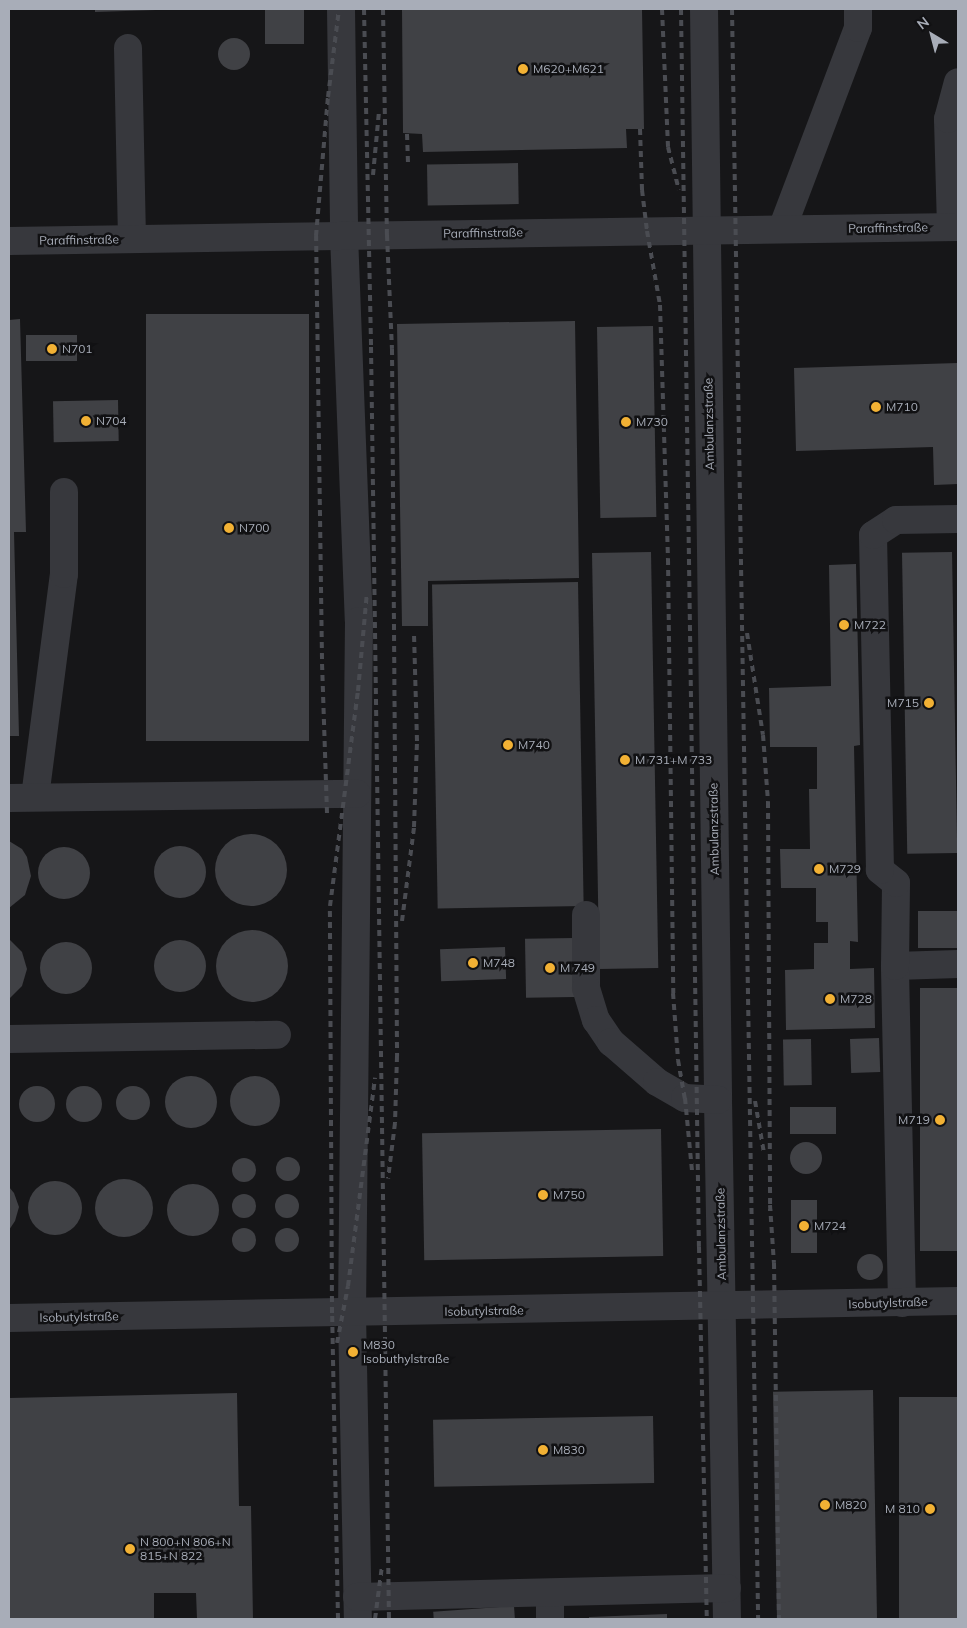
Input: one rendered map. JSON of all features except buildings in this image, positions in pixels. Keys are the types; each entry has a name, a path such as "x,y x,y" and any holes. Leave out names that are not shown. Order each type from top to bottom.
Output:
{"street":[{"path":"341,9 344,235 359,621 352,1313 357,1608 550,1606 727,1588"},
{"name":"Ambulanzstraße","path":"704,9 718,1100 727,1619"},
{"path":"782,229 858,28 858,9"},
{"path":"128,48 132,239"},
{"path":"954,227 948,119 958,82"},
{"name":"Paraffinstraße","path":"9,241 954,227"},
{"path":"64,492 64,574 22,797 357,794"},
{"path":"902,1303 895,966 896,883 880,870 873,535 896,520 958,519"},
{"path":"586,915 586,988 596,1020 611,1042 657,1082 685,1098 718,1100"},
{"path":"895,966 958,964"},
{"path":"9,1039 277,1035"},
{"name":"Isobutylstraße","path":"9,1318 722,1307 958,1301"}],"railway":[{"path":"327,813 322,659 316,236 328,97 339,9"},
{"path":"364,9 371,347 389,1619"},
{"path":"383,9 387,235 392,349 397,1056 395,1123 388,1179"},
{"path":"662,9 668,147 679,190"},
{"path":"681,9 699,1247 707,1619"},
{"path":"732,9 758,1619"},
{"path":"373,175 379,111"},
{"path":"640,129 642,190 660,305 668,559 673,993 678,1060 685,1098 692,1171"},
{"path":"407,134 408,167"},
{"path":"338,1619 332,1313 330,906 358,691 367,593"},
{"path":"402,921 414,827 417,741 414,632"},
{"path":"747,633 763,735 768,802 770,1211"},
{"path":"337,1343 348,1286 375,1078"},
{"path":"755,1101 764,1153"},
{"path":"770,1205 774,1263 779,1619"},
{"path":"375,1619 382,1566"}],"place":[{"name":"M620+M621","path":"523,69"},
{"name":"N701","path":"52,349"},
{"name":"M710","path":"876,407"},
{"name":"N704","path":"86,421"},
{"name":"M730","path":"626,422"},
{"name":"N700","path":"229,528"},
{"name":"M722","path":"844,625"},
{"name":"M715","path":"929,703"},
{"name":"M740","path":"508,745"},
{"name":"M 731+M 733","path":"625,760"},
{"name":"M729","path":"819,869"},
{"name":"M748","path":"473,963"},
{"name":"M 749","path":"550,968"},
{"name":"M728","path":"830,999"},
{"name":"M719","path":"940,1120"},
{"name":"M750","path":"543,1195"},
{"name":"M724","path":"804,1226"},
{"name":"M830 Isobuthylstraße","path":"353,1352"},
{"name":"M830","path":"543,1450"},
{"name":"M820","path":"825,1505"},
{"name":"M 810","path":"930,1509"},
{"name":"N 800+N 806+N 815+N 822","path":"130,1549"}]}
